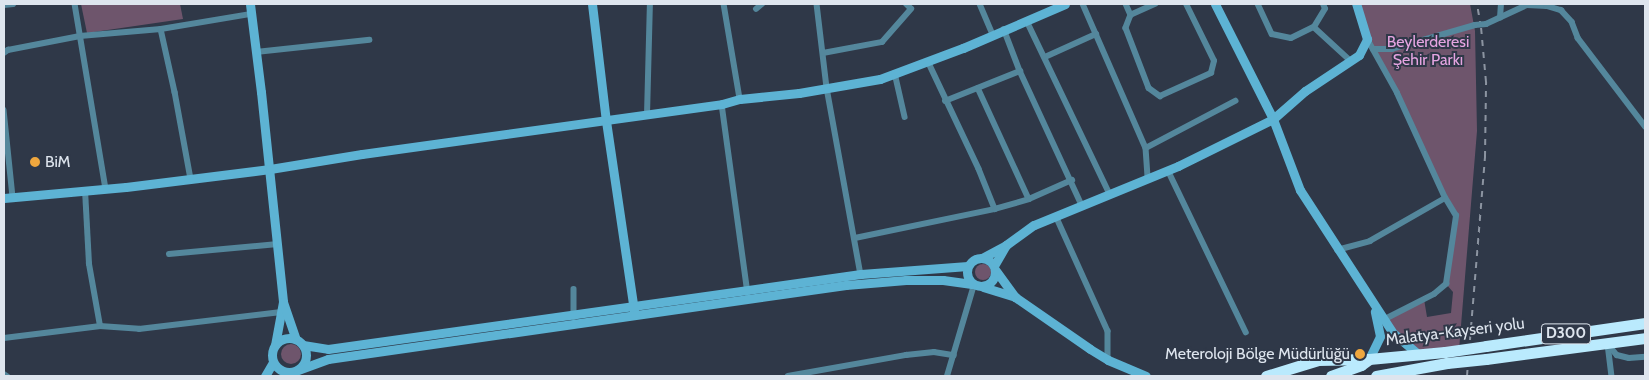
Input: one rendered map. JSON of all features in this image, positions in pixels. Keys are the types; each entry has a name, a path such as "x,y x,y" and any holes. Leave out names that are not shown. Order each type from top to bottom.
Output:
{"highway":[{"name":"Malatya-Kayseri yolu","path":"1331,376 1361,366 1369,359 1418,354 1446,358 1486,346 1645,323"},
{"name":"D300","path":"1376,376 1413,369 1446,358 1486,359 1645,338"},
{"path":"1266,376 1318,360 1369,359"},
{"path":"1395,376 1413,369"}],"main road":[{"path":"250,4 278,244 282,307 271,356 273,362 280,370 292,373 328,359 748,294 968,266 975,259 982,258 1006,245 1034,225 1168,170 1273,119 1305,91 1359,55 1367,39 1356,4"},
{"path":"592,4 606,121 634,311"},
{"path":"8,198 106,189 270,169 362,154 722,104 740,99 880,79 1065,4"},
{"path":"1215,4 1273,119 1300,190 1370,300 1381,321 1418,354"},
{"path":"976,285 993,281 995,269 1006,245"},
{"path":"982,258 990,260 1015,297"},
{"path":"968,266 967,276 976,285"},
{"path":"862,279 934,280 976,285 1015,297 1108,360 1146,376"},
{"path":"282,307 306,358 292,373"},
{"path":"275,345 284,338 328,349 575,320"},
{"path":"1369,359 1380,336 1381,321"},
{"path":"265,376 273,362"}],"street":[{"path":"4,5 13,4"},
{"path":"75,4 106,189"},
{"path":"647,115 650,4"},
{"path":"724,4 740,99"},
{"path":"756,9 762,4"},
{"path":"817,4 827,88 862,279"},
{"path":"823,53 882,42 911,9 906,4"},
{"path":"980,4 993,34"},
{"path":"1083,4 1146,148 1148,178"},
{"path":"1126,4 1131,15"},
{"path":"1156,4 1131,15 1126,28 1129,41 1149,88 1160,96 1211,73 1214,61 1186,4"},
{"path":"1258,4 1272,34 1291,38 1314,27 1325,9 1323,4"},
{"path":"1500,18 1501,4"},
{"path":"1372,49 1392,49 1475,25 1486,24 1527,5 1547,6 1561,10 1572,22 1578,38 1645,126"},
{"path":"4,53 8,50 80,36 161,29 251,14"},
{"path":"1027,20 1110,194"},
{"path":"1314,27 1351,61"},
{"path":"161,29 176,92 191,179"},
{"path":"1004,29 1020,71 1082,204"},
{"path":"1045,57 1096,34"},
{"path":"1367,39 1397,94 1445,198 1456,216 1446,284 1434,294 1381,321"},
{"path":"256,52 369,40"},
{"path":"928,61 945,101 979,169 995,209"},
{"path":"945,101 1020,71"},
{"path":"895,73 905,117"},
{"path":"978,88 1029,199"},
{"path":"1146,148 1235,101"},
{"path":"722,104 748,294"},
{"path":"4,110 8,198"},
{"path":"1168,170 1246,332"},
{"path":"854,238 995,209 1029,199 1072,180"},
{"path":"85,191 89,264 100,326"},
{"path":"1337,250 1370,241 1445,198"},
{"path":"1056,216 1108,331 1108,360"},
{"path":"169,254 278,244"},
{"path":"947,376 976,285"},
{"path":"574,289 575,320"},
{"path":"4,338 100,326 139,329 282,307"},
{"path":"1608,344 1617,355 1628,358 1645,357"},
{"path":"1608,344 1612,376"},
{"path":"788,376 906,355 934,352 954,355"}],"green space":[{"path":"81,4 180,4 183,19 87,33"},
{"name":"Beylerderesi Şehir Parkı","path":"1356,4 1470,4 1475,31 1477,131 1459,350 1418,354 1384,320 1424,299 1427,317 1451,313 1453,292 1446,284 1456,216 1397,94 1367,39"},
{"path":"983,264 991,272 983,280 975,272"},
{"path":"291,344 298,347 301,354 298,361 291,364 284,361 281,354 284,347"}],"railway":[{"path":"1467,376 1485,157 1486,82 1477,4"}],"place":[{"name":"BiM","path":"35,162"},
{"name":"Meteroloji Bölge Müdürlüğü","path":"1360,354"}]}
